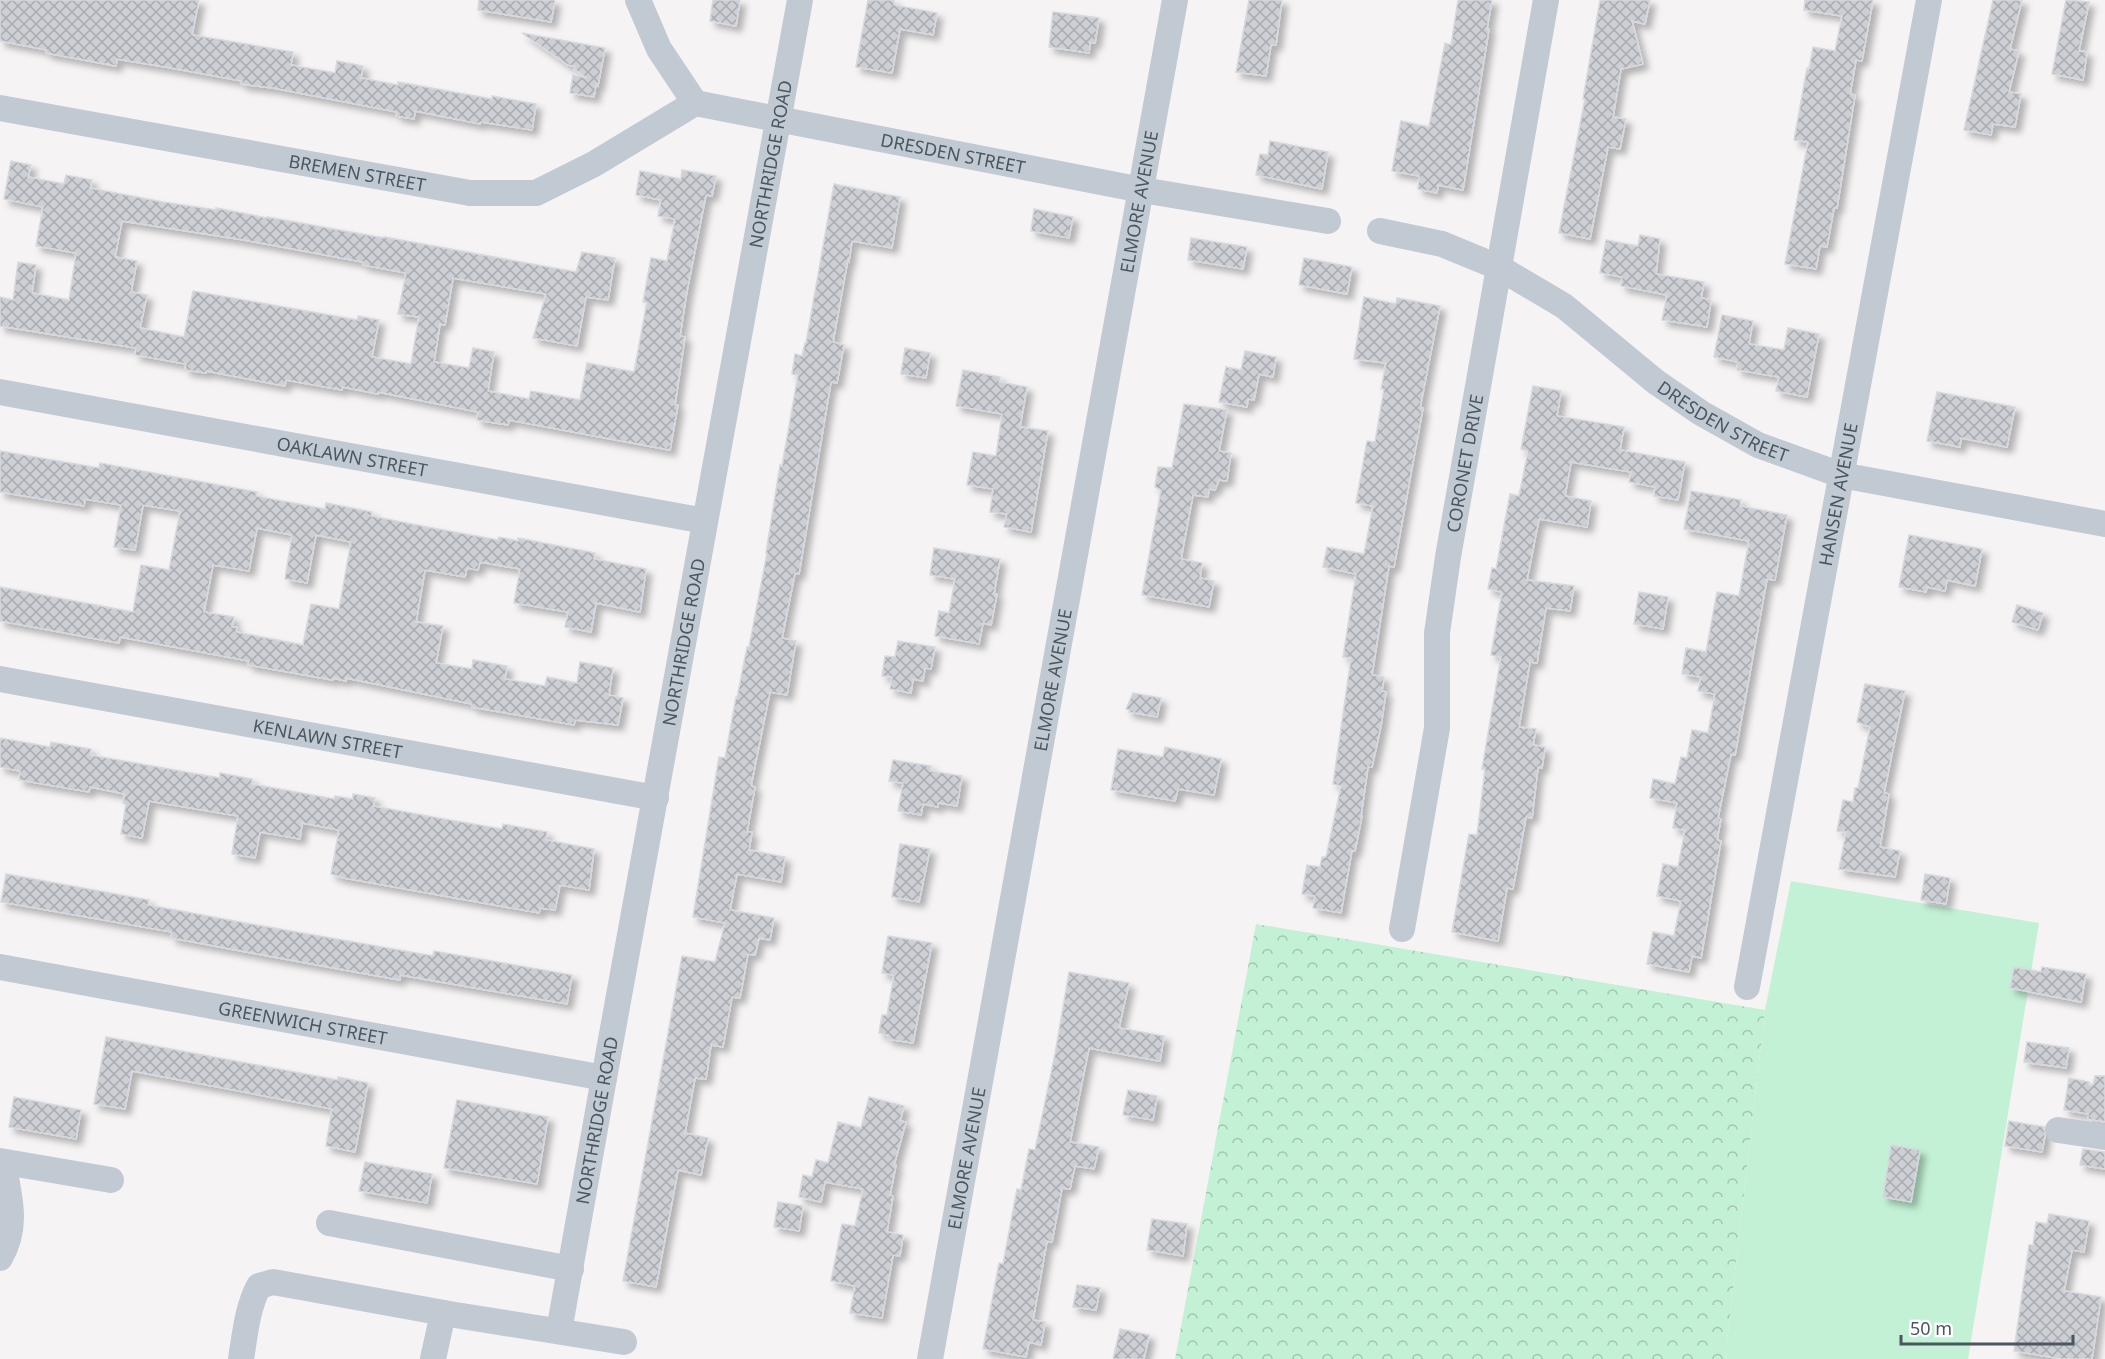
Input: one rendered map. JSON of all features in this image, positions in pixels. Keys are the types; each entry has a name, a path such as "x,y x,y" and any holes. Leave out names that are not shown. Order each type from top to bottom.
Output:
{"street":[{"path":"638,0 659,49 694,103"},
{"name":"NORTHRIDGE ROAD","path":"560,1331 800,0"},
{"name":"ELMORE AVENUE","path":"930,1359 1175,0"},
{"name":"CORONET DRIVE","path":"1402,929 1437,728 1437,633 1498,267 1546,0"},
{"name":"HANSEN AVENUE","path":"1747,987 1929,0"},
{"name":"BREMEN STREET","path":"0,108 470,193 536,193 594,164 694,103"},
{"name":"DRESDEN STREET","path":"694,103 1142,190 1328,222"},
{"name":"DRESDEN STREET","path":"1380,231 1442,244 1498,267 1564,306 1656,382 1701,413 1758,445 1841,475 2105,524"},
{"name":"OAKLAWN STREET","path":"0,392 705,522"},
{"name":"KENLAWN STREET","path":"0,679 656,798"},
{"name":"GREENWICH STREET","path":"0,967 604,1078"},
{"path":"2058,1130 2105,1137"},
{"path":"0,1258 5,1250 13,1215 1,1162 111,1180"},
{"path":"328,1223 569,1276"},
{"path":"241,1359 250,1307 255,1294 259,1286 273,1282 624,1342"},
{"path":"433,1359 444,1313"}],"green space":[{"path":"1791,881 2039,923 1968,1359 1725,1359 1765,1010"},
{"path":"1256,924 1765,1010 1725,1359 1175,1359"}],"building":[{"path":"0,0 199,0 192,35 293,52 291,65 335,73 337,61 363,66 361,78 536,104 532,130 481,122 480,124 415,111 414,119 396,116 397,112 241,84 242,81 171,68 117,59 116,66 46,53 47,50 0,41"},
{"path":"479,0 555,0 551,22 478,10"},
{"path":"713,0 740,0 736,26 710,21"},
{"path":"868,0 894,0 894,5 937,13 933,35 900,29 892,73 856,67"},
{"path":"1249,0 1282,0 1276,45 1271,45 1266,76 1236,72"},
{"path":"1458,0 1492,0 1463,190 1438,185 1437,193 1418,189 1419,176 1392,171 1401,121 1429,127 1445,43 1451,45"},
{"path":"1600,0 1650,0 1645,24 1632,21 1643,64 1621,69 1613,117 1626,119 1620,149 1608,147 1590,239 1559,233 1585,99 1583,99"},
{"path":"1805,0 1873,0 1862,61 1856,60 1850,94 1855,95 1837,208 1834,208 1827,247 1820,246 1816,269 1785,264 1808,142 1794,140 1813,47 1835,51 1842,16 1804,10"},
{"path":"1993,0 2022,0 2010,49 2019,51 2009,92 2021,94 2015,127 1993,124 1991,135 1964,130"},
{"path":"2066,0 2089,2 2079,51 2087,52 2083,80 2052,74"},
{"path":"1053,12 1099,18 1095,43 1090,43 1089,53 1049,47"},
{"path":"522,33 605,48 594,97 570,93 573,75 587,78 574,69 575,66 568,65"},
{"path":"1270,141 1328,152 1322,189 1256,175 1260,154 1268,155"},
{"path":"11,161 31,165 28,177 64,184 66,175 92,180 90,188 163,202 216,210 216,208 576,272 582,252 615,258 608,300 586,297 577,346 533,338 546,294 453,278 445,325 440,324 434,362 469,368 473,348 494,352 488,391 529,399 531,391 580,400 587,363 634,372 647,302 643,302 651,258 667,261 675,219 658,216 661,200 636,195 640,171 681,179 682,170 716,176 712,196 706,195 687,291 680,336 685,337 675,405 678,405 670,450 509,420 508,425 477,420 478,412 378,392 378,394 343,387 342,390 286,380 285,386 206,371 206,373 185,370 186,364 135,355 136,348 0,326 0,297 13,300 18,262 36,265 32,293 69,300 76,253 36,246 43,207 4,199","holes":["122,221 363,262 363,265 406,273 398,314 419,317 411,364 372,357 379,320 358,316 358,320 193,291 184,337 140,328 147,295 131,292 137,261 115,257"]},
{"path":"834,184 900,197 892,248 852,241 833,342 844,345 837,383 831,382 799,574 795,573 782,638 796,641 787,695 770,692 751,786 755,787 747,832 752,832 749,850 785,857 781,882 737,874 730,910 774,918 770,940 759,938 755,955 748,954 740,998 732,997 723,1047 711,1045 706,1079 695,1078 685,1133 708,1138 701,1175 678,1170 656,1287 623,1281 682,956 715,962 725,923 693,917 719,757 725,758 767,553 780,465 782,466 798,375 792,374 795,354 802,356 806,343"},
{"path":"1034,209 1073,217 1069,238 1031,231"},
{"path":"1640,235 1660,239 1656,274 1704,282 1701,298 1711,300 1707,327 1662,320 1667,295 1621,286 1622,277 1600,273 1606,240 1638,246"},
{"path":"1191,238 1247,247 1243,269 1188,260"},
{"path":"1304,258 1352,267 1347,294 1299,285"},
{"path":"1364,297 1396,304 1397,298 1440,306 1420,408 1423,408 1394,567 1389,566 1372,675 1384,677 1382,691 1386,692 1381,726 1372,767 1368,767 1362,816 1355,851 1352,850 1341,913 1313,908 1315,896 1302,894 1307,865 1320,867 1322,857 1326,857 1341,786 1333,784 1351,658 1343,657 1356,574 1323,567 1327,547 1364,554 1373,506 1356,503 1367,441 1375,442 1386,363 1354,359"},
{"path":"1722,315 1753,321 1749,344 1784,350 1788,328 1819,334 1807,397 1776,391 1779,377 1737,370 1738,362 1714,357"},
{"path":"905,348 930,353 926,378 901,374"},
{"path":"1245,351 1276,357 1273,377 1259,374 1254,400 1248,399 1247,407 1219,402 1226,367 1241,370"},
{"path":"963,370 1000,377 999,382 1027,387 1020,427 1048,431 1031,532 1004,527 1007,514 990,512 993,489 967,485 973,452 996,456 1002,414 956,406"},
{"path":"1533,386 1561,391 1557,416 1624,427 1620,450 1685,462 1678,500 1654,496 1655,487 1629,482 1631,472 1571,462 1565,496 1591,501 1587,527 1539,519 1527,580 1574,586 1570,611 1546,608 1537,663 1530,662 1519,727 1536,729 1533,745 1545,747 1542,768 1538,767 1532,818 1526,817 1513,889 1507,888 1498,941 1452,932 1469,834 1477,835 1485,769 1482,769 1501,657 1491,655 1502,592 1488,589 1492,568 1496,569 1510,494 1519,496 1528,451 1521,449"},
{"path":"1937,392 2015,407 2007,447 1961,438 1960,447 1927,441"},
{"path":"1184,404 1227,410 1219,451 1231,453 1227,481 1219,480 1215,490 1209,489 1208,497 1193,495 1181,559 1202,563 1200,578 1214,581 1209,607 1142,595 1161,490 1155,487 1158,467 1172,468"},
{"path":"0,451 99,468 100,463 257,492 256,496 325,509 326,503 372,512 371,516 498,540 499,537 518,541 518,538 595,553 594,559 646,569 640,612 596,603 591,632 565,627 568,612 514,603 520,569 480,562 478,570 467,568 465,577 425,570 416,622 443,626 436,663 472,669 473,660 507,666 505,679 545,686 547,677 577,683 580,662 613,668 609,695 623,698 618,725 575,720 574,725 472,707 472,704 346,678 346,681 333,678 333,680 248,665 249,661 120,637 119,643 0,621 0,587 133,612 141,565 169,570 180,511 143,505 135,550 114,547 121,505 85,499 84,506 0,492","holes":["257,528 292,535 285,579 307,583 316,535 351,542 339,609 311,604 303,645 236,632 237,627 232,627 234,617 204,612 213,565 249,571"]},
{"path":"1691,491 1741,500 1740,506 1787,515 1775,580 1767,579 1735,755 1731,754 1718,818 1721,819 1717,840 1721,841 1701,958 1692,956 1689,972 1647,964 1653,932 1674,936 1681,901 1657,896 1663,864 1678,867 1685,830 1673,828 1677,803 1650,798 1653,779 1675,784 1681,757 1687,758 1692,730 1708,733 1715,694 1698,691 1701,677 1682,674 1686,648 1706,652 1717,592 1739,596 1749,541 1684,529"},
{"path":"1909,535 1982,549 1975,586 1947,580 1945,591 1927,587 1926,592 1899,587"},
{"path":"934,548 1000,559 991,625 983,623 979,644 935,636 939,611 949,613 955,579 930,575"},
{"path":"1639,592 1668,597 1663,629 1634,624"},
{"path":"2017,605 2043,613 2038,630 2012,622"},
{"path":"898,641 935,647 931,669 925,668 923,681 913,679 911,693 890,689 892,677 882,676 885,656 895,657"},
{"path":"1865,684 1905,691 1884,793 1889,794 1880,847 1900,851 1895,877 1839,869 1846,832 1837,831 1843,800 1853,802 1870,727 1857,722"},
{"path":"1133,693 1161,698 1157,717 1129,712 1130,710 1126,709"},
{"path":"0,738 50,747 51,742 91,749 90,755 220,778 220,773 252,779 252,784 334,799 335,796 353,799 353,794 375,798 373,806 502,829 503,824 547,832 546,840 594,849 589,890 560,885 555,910 540,908 539,913 344,878 331,874 339,830 302,823 300,839 260,832 255,858 232,854 238,816 149,801 142,838 121,834 126,804 123,803 125,794 90,787 89,792 19,780 20,771 0,767"},
{"path":"1165,747 1221,759 1214,795 1178,789 1175,801 1111,790 1118,749 1163,757"},
{"path":"893,760 931,766 930,771 962,776 957,806 938,803 938,807 923,804 921,815 898,811 903,783 889,781"},
{"path":"900,844 930,849 919,902 892,897"},
{"path":"6,874 149,900 148,905 251,924 433,956 434,951 572,975 567,1004 400,975 400,980 355,972 171,938 172,932 1,902"},
{"path":"1925,874 1950,878 1946,904 1921,900"},
{"path":"888,936 932,943 913,1043 888,1039 888,1035 879,1033 882,1015 887,1015 894,975 882,973"},
{"path":"2014,967 2041,972 2042,967 2086,974 2081,1002 2010,988"},
{"path":"1069,972 1129,983 1119,1028 1164,1036 1160,1061 1089,1048 1070,1142 1099,1147 1094,1169 1075,1166 1070,1189 1062,1188 1052,1242 1047,1241 1033,1320 1045,1322 1041,1345 1029,1342 1026,1357 983,1349 999,1263 1003,1264 1017,1189 1021,1190 1029,1149 1035,1150"},
{"path":"106,1037 338,1080 338,1077 368,1083 355,1152 326,1146 332,1109 132,1071 125,1109 94,1104"},
{"path":"2027,1042 2069,1048 2066,1068 2024,1062"},
{"path":"2095,1076 2105,1076 2105,1122 2088,1119 2088,1114 2064,1110 2069,1078 2093,1085"},
{"path":"1128,1090 1157,1096 1153,1120 1123,1115"},
{"path":"14,1097 81,1110 76,1139 9,1127"},
{"path":"869,1097 904,1106 900,1121 906,1122 894,1165 896,1165 890,1195 893,1196 887,1232 903,1235 900,1256 893,1255 882,1318 850,1313 855,1286 831,1281 842,1224 855,1226 863,1189 825,1182 821,1202 799,1197 803,1175 812,1177 816,1160 828,1163 838,1122 861,1128"},
{"path":"457,1100 548,1117 537,1184 444,1168"},
{"path":"2009,1121 2044,1127 2042,1152 2005,1146"},
{"path":"1891,1145 1920,1150 1911,1202 1883,1197"},
{"path":"2083,1149 2105,1152 2105,1169 2080,1165"},
{"path":"365,1162 432,1174 427,1203 359,1191"},
{"path":"778,1202 803,1206 799,1231 774,1227"},
{"path":"2049,1214 2089,1221 2084,1252 2072,1250 2064,1291 2101,1297 2092,1359 2062,1359 2014,1351 2029,1245 2033,1245 2036,1222 2047,1224"},
{"path":"1152,1219 1187,1224 1183,1256 1147,1250"},
{"path":"1077,1285 1100,1288 1096,1310 1073,1307"},
{"path":"1120,1329 1149,1335 1144,1359 1113,1359"}]}
